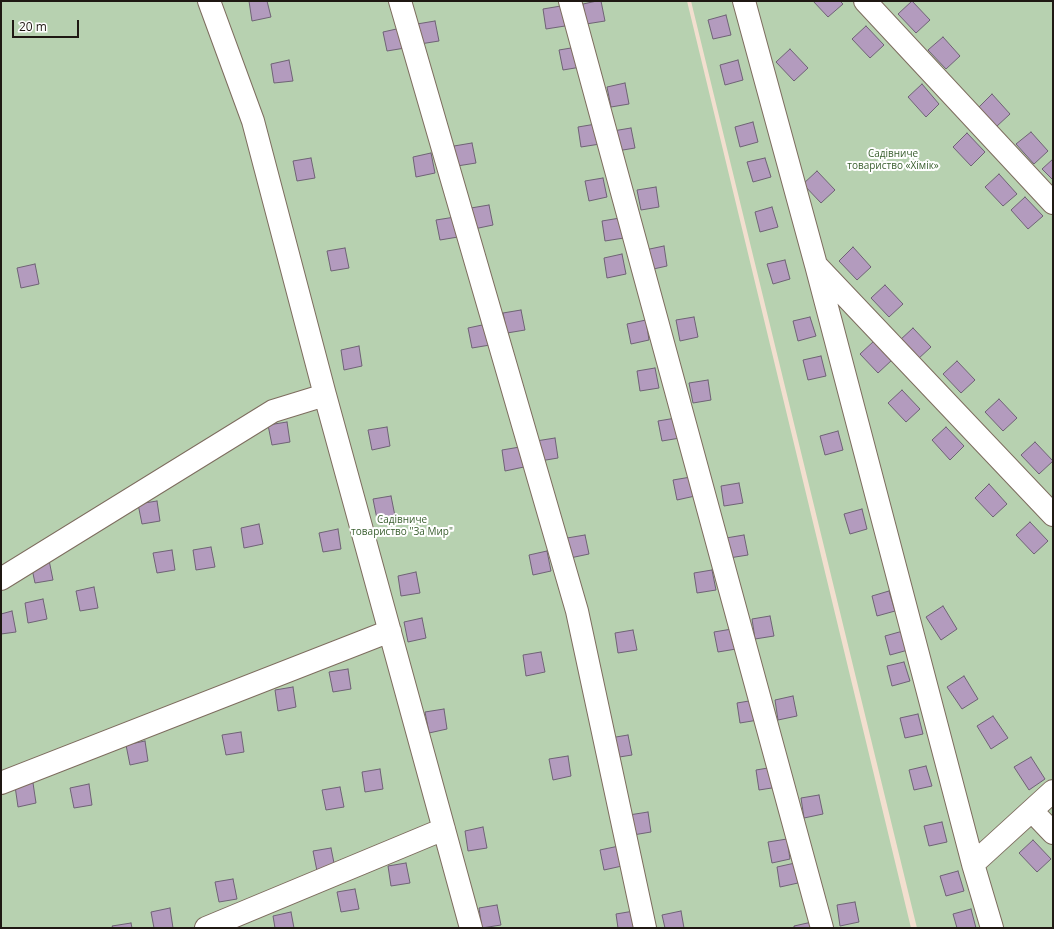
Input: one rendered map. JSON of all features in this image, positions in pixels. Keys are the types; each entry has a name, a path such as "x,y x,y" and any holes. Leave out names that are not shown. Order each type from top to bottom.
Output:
{"street":[{"path":"209,1 253,121 325,395 471,928"},
{"path":"400,1 577,611 645,928"},
{"path":"570,1 822,928"},
{"path":"744,1 816,265 973,864 992,928"},
{"path":"865,1 1053,203"},
{"path":"816,265 1053,515"},
{"path":"1,579 273,411 325,395"},
{"path":"1,782 390,631"},
{"path":"973,864 1053,792"},
{"path":"1032,811 1053,833"},
{"path":"206,928 444,829"}],"green space":[{"name":"Садівниче товариство \"За Мир\"","path":"1,1 687,1 911,928 1,928"},
{"name":"Садівниче товариство «Хімік»","path":"691,1 1053,1 1053,928 917,928"}],"building":[{"path":"249,1 267,1 271,17 252,21"},
{"path":"601,1 605,21 586,24 583,4"},
{"path":"813,1 840,1 843,4 828,17"},
{"path":"912,1 930,20 916,33 898,14"},
{"path":"561,6 565,26 546,29 543,9"},
{"path":"726,15 731,35 713,39 708,20"},
{"path":"435,21 439,41 420,44 417,24"},
{"path":"866,26 884,45 870,58 852,39"},
{"path":"401,28 405,48 387,51 383,32"},
{"path":"943,37 960,56 946,69 928,50"},
{"path":"577,47 581,67 563,70 559,50"},
{"path":"790,49 808,68 794,81 776,62"},
{"path":"289,60 293,81 274,83 271,64"},
{"path":"738,60 743,80 725,85 720,65"},
{"path":"625,83 629,104 611,107 607,87"},
{"path":"922,84 939,104 926,117 908,97"},
{"path":"992,94 1010,114 996,127 978,108"},
{"path":"753,122 758,142 740,147 735,127"},
{"path":"596,124 600,144 581,147 578,127"},
{"path":"631,128 635,148 617,151 613,131"},
{"path":"1031,132 1048,151 1034,164 1016,144"},
{"path":"967,133 985,152 971,166 953,147"},
{"path":"472,143 476,163 457,166 454,146"},
{"path":"431,153 435,173 416,177 413,157"},
{"path":"311,158 315,178 297,181 293,161"},
{"path":"765,158 771,177 753,182 747,162"},
{"path":"1053,159 1053,180 1042,169"},
{"path":"817,171 835,190 821,203 803,184"},
{"path":"999,174 1017,194 1003,206 985,187"},
{"path":"603,178 607,197 589,201 585,181"},
{"path":"656,187 659,207 641,210 637,190"},
{"path":"1025,197 1043,216 1028,229 1011,210"},
{"path":"489,205 493,225 474,229 471,208"},
{"path":"772,207 778,227 760,232 755,212"},
{"path":"455,217 458,237 440,240 436,220"},
{"path":"620,218 624,238 605,241 602,221"},
{"path":"664,246 667,266 649,270 645,250"},
{"path":"853,247 871,267 857,280 839,261"},
{"path":"345,248 349,268 331,271 327,251"},
{"path":"622,254 626,274 607,278 604,258"},
{"path":"785,260 790,279 773,284 767,264"},
{"path":"35,264 39,284 21,288 17,268"},
{"path":"885,285 903,304 889,317 871,298"},
{"path":"521,310 525,330 507,333 503,313"},
{"path":"694,317 698,337 680,341 676,320"},
{"path":"810,317 816,336 798,341 793,321"},
{"path":"646,320 649,340 631,344 627,324"},
{"path":"487,324 490,345 472,348 468,328"},
{"path":"913,328 931,347 917,360 899,341"},
{"path":"874,341 892,360 878,373 860,354"},
{"path":"359,346 362,366 344,370 341,350"},
{"path":"821,356 826,376 808,380 803,360"},
{"path":"957,361 975,380 961,393 943,374"},
{"path":"655,368 659,388 640,391 637,371"},
{"path":"708,380 711,400 693,403 689,383"},
{"path":"902,390 920,409 906,422 888,403"},
{"path":"999,399 1017,418 1003,431 985,412"},
{"path":"676,418 680,438 662,441 658,421"},
{"path":"287,422 290,442 272,445 268,425"},
{"path":"387,427 390,446 372,450 368,430"},
{"path":"946,427 964,446 950,460 932,440"},
{"path":"838,431 843,450 825,455 820,436"},
{"path":"555,438 558,458 540,461 536,441"},
{"path":"1035,442 1053,461 1039,474 1021,455"},
{"path":"520,447 524,467 505,471 502,450"},
{"path":"691,477 695,496 677,500 673,480"},
{"path":"739,483 743,503 724,506 721,486"},
{"path":"989,484 1007,504 993,517 975,498"},
{"path":"391,496 395,516 377,519 373,499"},
{"path":"157,501 160,521 142,524 138,504"},
{"path":"862,509 867,529 850,534 844,514"},
{"path":"1030,522 1048,541 1034,554 1016,535"},
{"path":"259,524 263,544 244,548 241,528"},
{"path":"338,529 341,549 323,552 319,533"},
{"path":"585,535 589,554 570,558 567,538"},
{"path":"744,535 748,555 729,558 726,538"},
{"path":"211,547 215,567 196,570 193,550"},
{"path":"172,550 175,570 157,573 153,553"},
{"path":"547,551 551,571 533,575 529,555"},
{"path":"49,560 53,580 35,583 31,564"},
{"path":"712,570 716,590 697,593 694,573"},
{"path":"416,572 420,593 401,596 398,576"},
{"path":"94,587 98,608 80,611 76,591"},
{"path":"889,591 895,611 877,616 872,596"},
{"path":"43,599 47,619 28,623 25,603"},
{"path":"943,606 957,629 941,640 926,617"},
{"path":"12,611 16,632 1,634 1,614"},
{"path":"770,616 774,636 755,639 752,619"},
{"path":"422,618 426,638 408,642 404,622"},
{"path":"732,629 736,649 718,652 714,632"},
{"path":"633,630 637,650 618,653 615,633"},
{"path":"903,631 908,650 890,655 885,636"},
{"path":"541,652 545,672 526,676 523,655"},
{"path":"904,662 910,681 892,686 887,666"},
{"path":"348,669 351,689 333,692 329,672"},
{"path":"964,676 978,699 962,709 947,687"},
{"path":"293,687 296,707 278,711 275,690"},
{"path":"793,696 797,716 778,720 775,700"},
{"path":"755,700 758,720 740,723 737,703"},
{"path":"444,709 447,729 429,733 425,712"},
{"path":"918,714 923,734 905,738 900,718"},
{"path":"993,716 1008,738 991,749 977,726"},
{"path":"241,732 244,752 226,755 222,735"},
{"path":"628,735 632,755 613,758 610,738"},
{"path":"145,741 148,761 130,765 126,745"},
{"path":"568,756 571,776 553,780 549,759"},
{"path":"1031,757 1045,779 1029,790 1014,767"},
{"path":"926,766 932,786 914,790 909,770"},
{"path":"774,767 778,787 759,790 756,770"},
{"path":"380,769 383,789 365,792 362,772"},
{"path":"33,783 36,803 18,807 15,786"},
{"path":"89,784 92,805 74,808 70,788"},
{"path":"340,787 344,807 326,810 322,790"},
{"path":"819,795 823,814 804,818 801,798"},
{"path":"648,812 651,832 633,835 629,815"},
{"path":"942,822 947,842 929,846 924,826"},
{"path":"483,827 487,848 468,851 465,831"},
{"path":"787,839 790,859 772,863 768,842"},
{"path":"1033,840 1051,859 1037,872 1019,853"},
{"path":"619,846 622,866 604,870 600,850"},
{"path":"331,848 335,868 317,871 313,851"},
{"path":"406,863 410,883 391,886 388,866"},
{"path":"795,863 798,883 780,887 777,867"},
{"path":"958,871 964,891 946,896 940,876"},
{"path":"233,879 237,899 219,902 215,882"},
{"path":"355,889 359,909 341,912 337,892"},
{"path":"855,902 859,922 840,926 837,905"},
{"path":"497,905 501,925 482,928 479,908"},
{"path":"170,908 173,928 154,928 151,912"},
{"path":"971,909 976,928 957,928 953,914"},
{"path":"634,911 637,928 618,928 616,914"},
{"path":"681,911 684,928 665,928 662,915"},
{"path":"291,912 294,928 275,928 273,916"},
{"path":"812,922 813,928 794,928 794,926"},
{"path":"131,923 132,928 113,928 112,926"}]}
